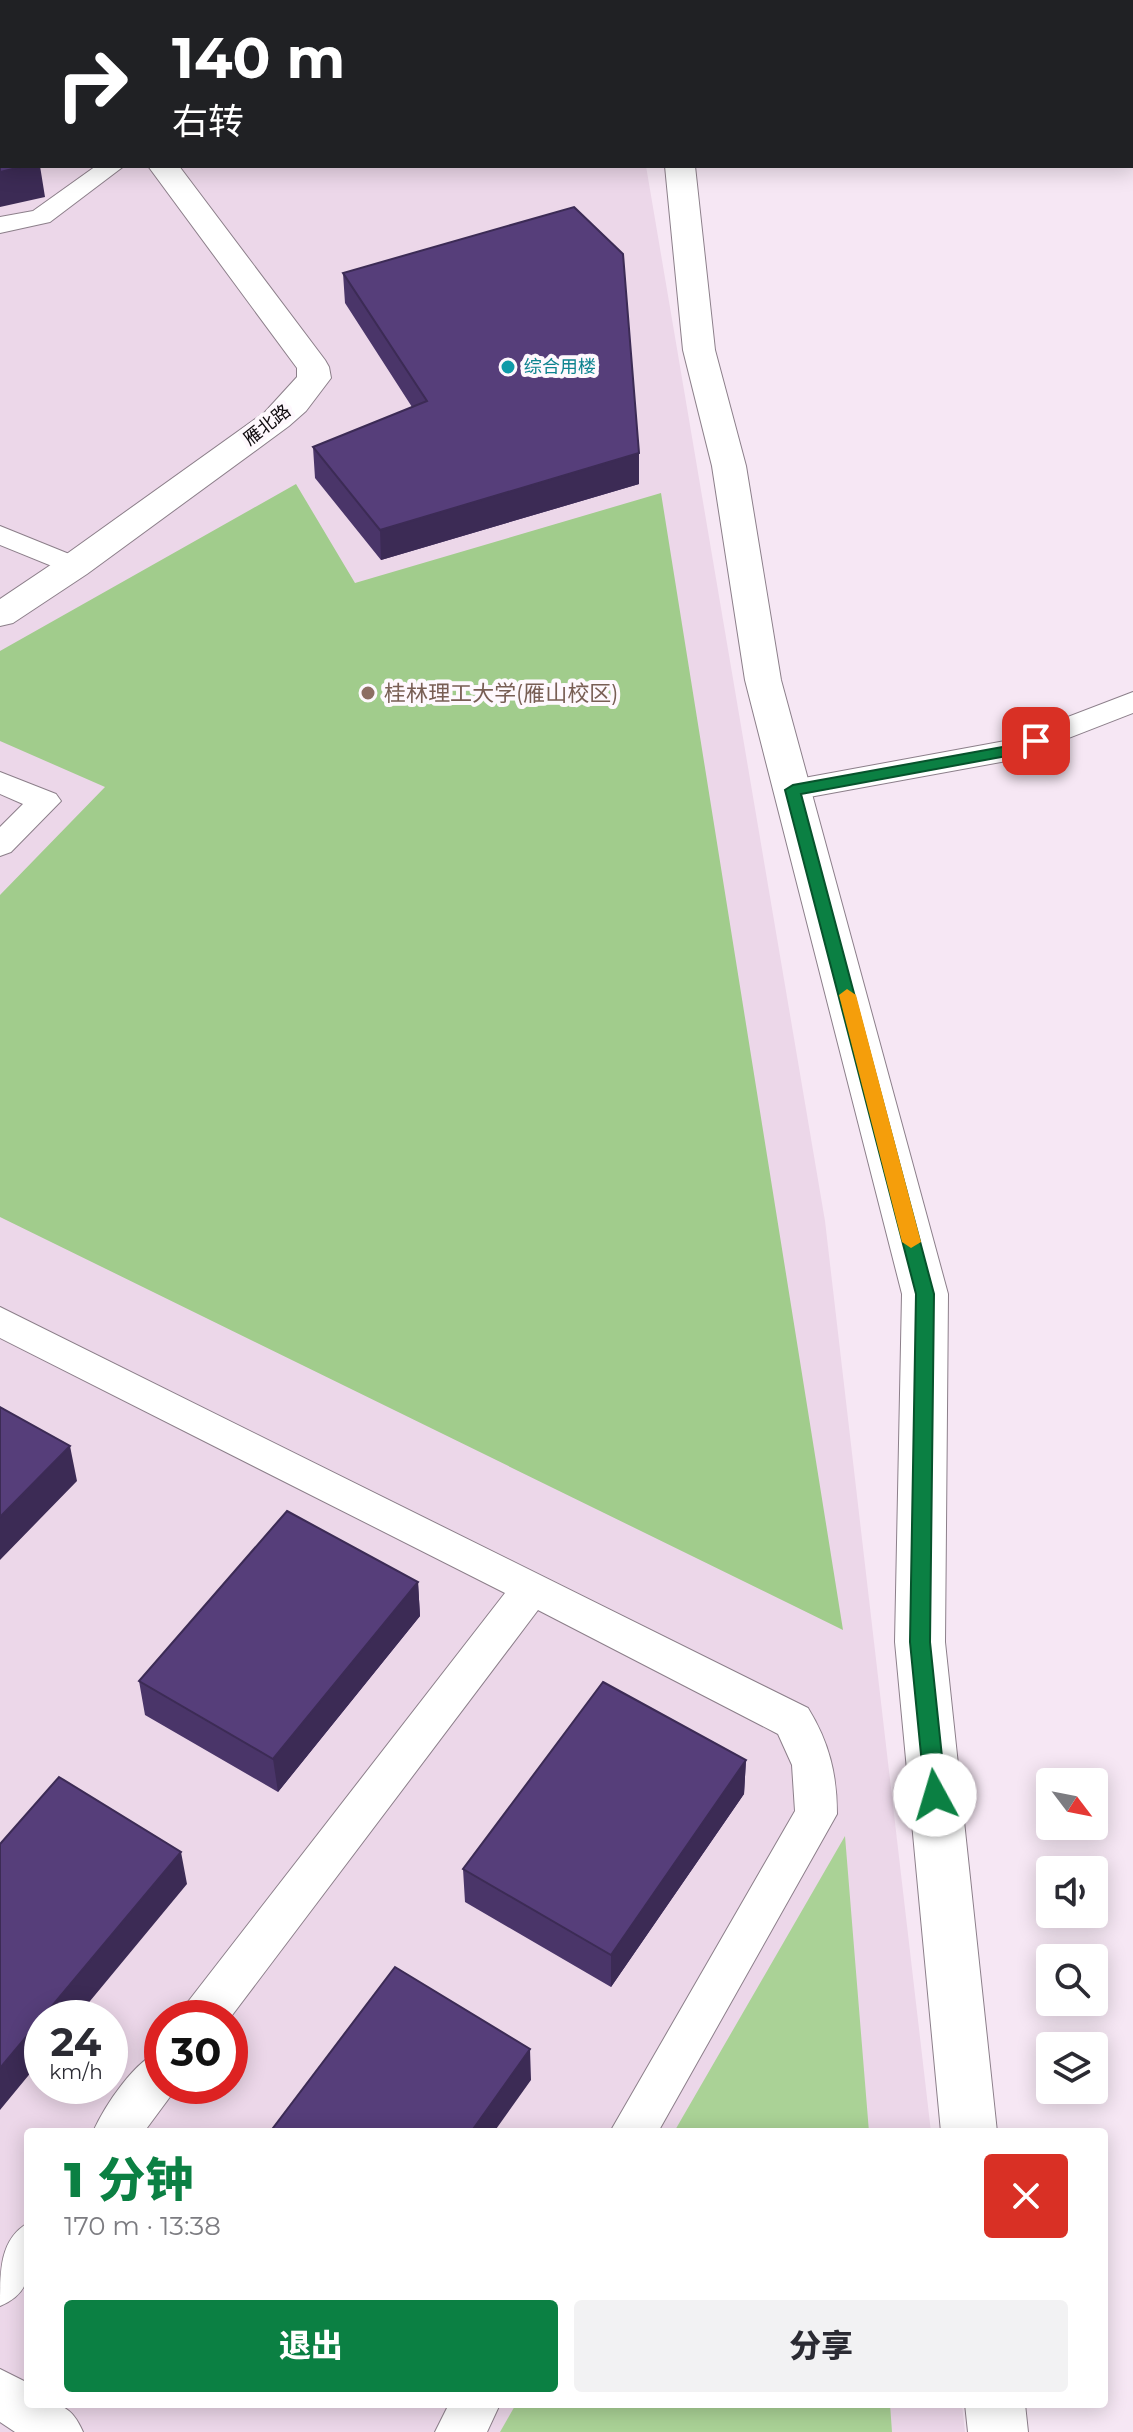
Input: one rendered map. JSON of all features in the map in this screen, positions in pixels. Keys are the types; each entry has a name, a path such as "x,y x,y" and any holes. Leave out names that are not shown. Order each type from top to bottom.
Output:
{"street":[{"name":"雁北路","path":"0,615 74,566 277,419 294,404 314,378 313,367 164,168"},
{"path":"680,168 699,350 729,466 763,680 925,1294 920,1642 969,2128"},
{"path":"995,2408 998,2432"}],"lane":[{"path":"0,225 41,217 109,168"},
{"path":"0,535 74,566"},
{"path":"793,790 1012,750 1133,702"},
{"path":"0,782 45,801 0,845"},
{"path":"0,1321 793,1721 812,1756 817,1782 816,1814 635,2128"},
{"path":"217,2000 532,1588"},
{"path":"119,2128 144,2095"},
{"path":"0,2283 24,2251"},
{"path":"0,2393 58,2432"},
{"path":"460,2432 474,2408"}],"shaded area":[{"name":"桂林理工大学(雁山校区)","path":"0,168 646,168 825,1221 931,2128 24,2128 24,2408 962,2408 965,2432 0,2432"}],"green space":[{"path":"296,484 355,583 661,493 843,1630 0,1217 0,895 105,787 0,741 0,651"},
{"path":"845,1836 869,2128 676,2128"},
{"path":"514,2408 890,2408 892,2432 500,2432"}],"building":[{"name":"综合用楼","path":"574,207 623,254 639,453 380,530 313,447 427,401 343,273"},
{"path":"0,1407 70,1446 0,1517"},
{"path":"287,1511 418,1582 273,1759 139,1681"},
{"path":"603,1682 746,1760 611,1955 463,1869"},
{"path":"59,1777 181,1852 57,2000 24,2000 24,2039 0,2068 0,1844"},
{"path":"395,1967 530,2049 474,2128 273,2128"}],"slow traffic":[{"path":"847,995 911,1242"}],"place":[{"name":"综合用楼","path":"508,367"},
{"name":"桂林理工大学(雁山校区)","path":"368,693"}],"route":[{"path":"935,1795 920,1642 925,1294 793,790 1012,750 1036,741"}]}
